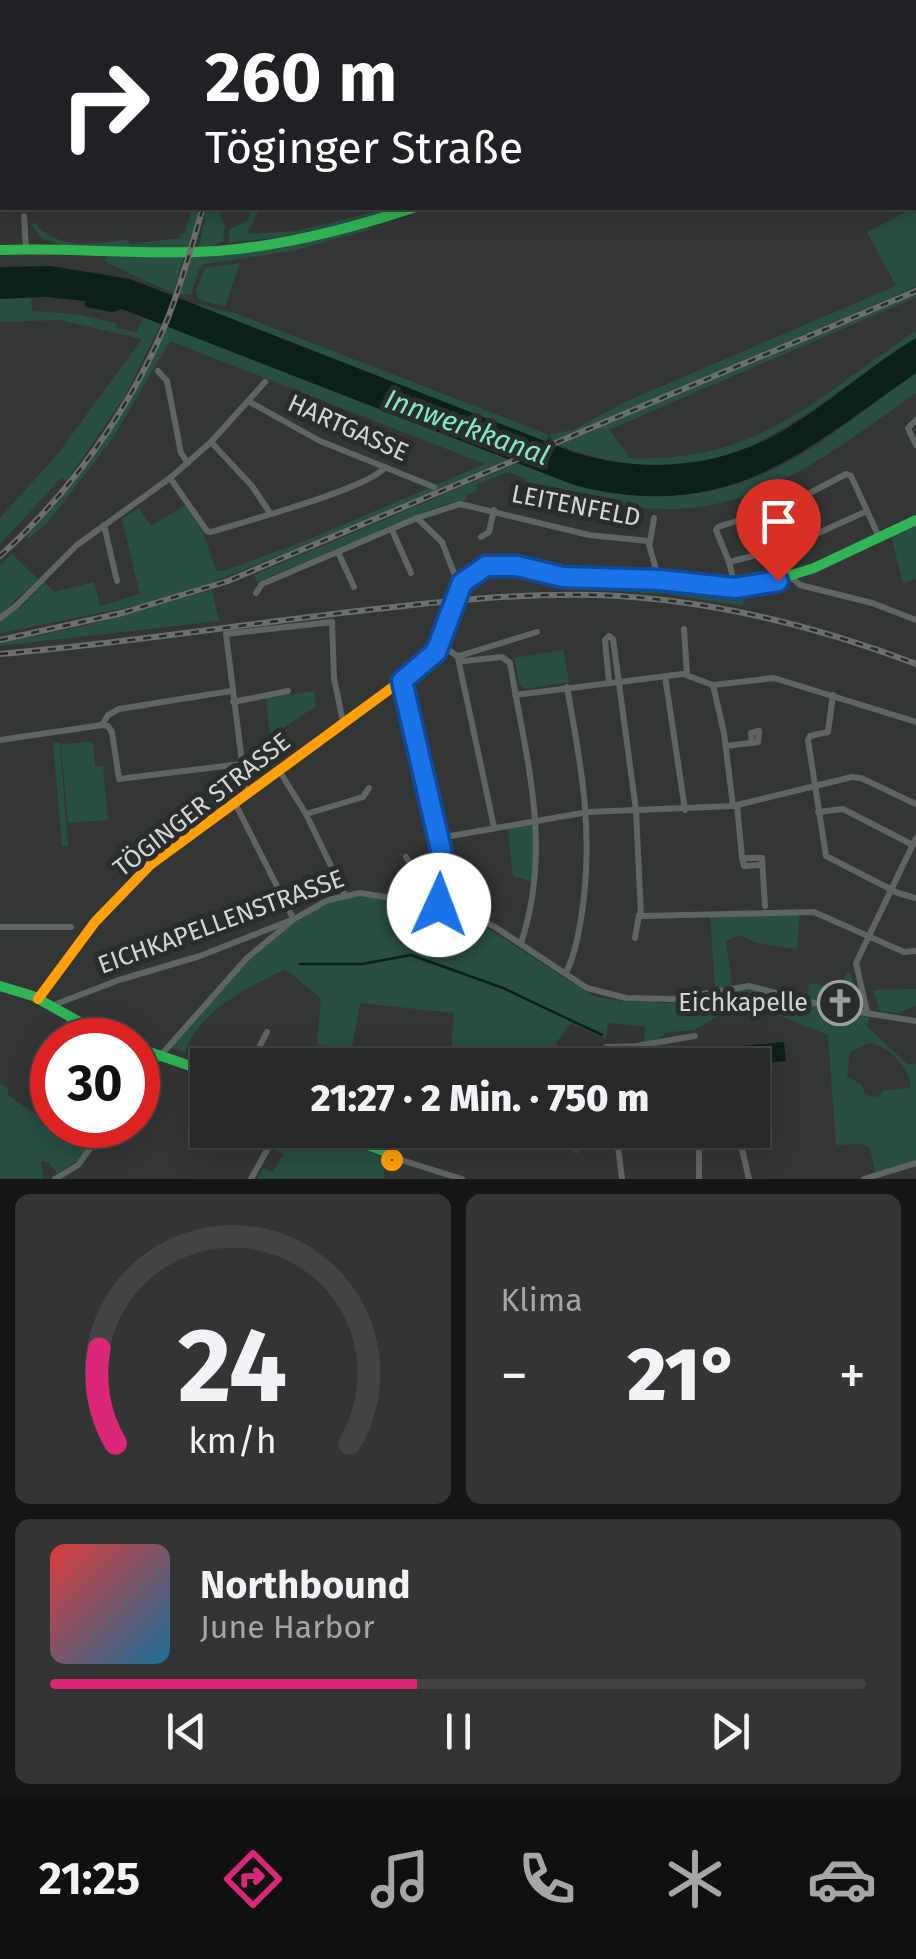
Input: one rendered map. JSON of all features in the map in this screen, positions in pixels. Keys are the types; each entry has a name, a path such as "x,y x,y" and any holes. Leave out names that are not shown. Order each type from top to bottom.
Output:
{"street":[{"path":"0,250 183,252 244,248 346,229 407,210"},
{"path":"24,216 26,249"},
{"path":"158,371 167,381 181,453 188,463"},
{"name":"HARTGASSE","path":"0,618 77,545 188,463 265,382"},
{"name":"HARTGASSE","path":"248,401 287,425 434,487"},
{"path":"916,420 908,426 916,445"},
{"path":"211,442 252,486 270,514"},
{"path":"170,478 207,531 270,514 378,476 384,467"},
{"path":"735,588 718,526 790,504 846,474 851,476 879,537"},
{"name":"LEITENFELD","path":"256,593 262,584 460,504 589,535 650,542"},
{"path":"790,504 805,540"},
{"name":"LEITENFELD","path":"481,537 488,532 494,510"},
{"path":"729,562 805,540 867,512"},
{"path":"418,518 442,542 462,583 475,572 501,565 555,576 735,588 756,587 790,577 916,520"},
{"name":"LEITENFELD","path":"654,518 650,542 660,580"},
{"path":"104,525 117,581"},
{"path":"392,530 411,573"},
{"path":"338,552 354,587"},
{"path":"790,577 800,585 916,620"},
{"name":"TÖGINGER STRASSE","path":"36,998 95,922 134,880 342,722 421,668 440,644 462,583"},
{"path":"248,796 226,634 332,622 334,678 342,722"},
{"path":"684,630 687,674"},
{"path":"458,657 537,632"},
{"path":"609,682 605,640 608,636 612,639 636,810 640,915 635,938"},
{"path":"440,644 470,662 502,657 508,660 537,818 534,892 521,944"},
{"path":"458,657 494,827"},
{"path":"516,695 687,674 713,685 780,678 916,722"},
{"path":"666,676 684,810"},
{"path":"402,681 438,838 442,874 439,905"},
{"path":"713,685 742,858 744,866 762,865 764,906"},
{"path":"566,973 582,916 588,812 567,688"},
{"path":"102,725 115,710 232,691"},
{"path":"234,702 288,691"},
{"path":"833,695 828,732 808,740 829,860 916,898"},
{"path":"0,740 102,725 112,730 119,779 241,764"},
{"path":"726,746 752,743"},
{"path":"280,772 306,814 345,895"},
{"path":"438,838 588,812 735,806 858,777 916,804"},
{"path":"306,814 363,797 369,788"},
{"path":"190,1065 160,1054 246,958 294,919 236,805"},
{"path":"818,812 842,809 915,842 855,967 868,1012"},
{"path":"406,857 411,865 408,899"},
{"name":"EICHKAPELLENSTRASSE","path":"51,1006 118,980 200,956 294,919 322,902 345,895 370,894 439,905 470,915 592,991 626,998 673,1000 748,986 834,1008 916,1021"},
{"path":"640,915 814,912 904,952 916,951"},
{"path":"0,927 71,926"},
{"name":"TÖGINGER STRASSE","path":"19,990 56,974"},
{"name":"TÖGINGER STRASSE","path":"36,998 42,982"},
{"path":"0,986 19,990 69,1018"},
{"path":"258,1048 266,1032"},
{"path":"607,1048 695,1036"},
{"path":"699,1179 699,1148 736,1140 741,1144 749,1179"},
{"path":"55,1179 78,1165 90,1148"},
{"path":"252,1179 268,1148"},
{"path":"368,1148 462,1179"},
{"path":"618,1148 622,1179"},
{"path":"390,1158 390,1179"},
{"path":"864,1179 916,1163"}],"green space":[{"path":"191,210 200,210 189,249 61,245 41,238 31,224 39,223 37,226 57,239 92,244 128,239 130,244 180,238"},
{"path":"207,210 219,210 225,226 223,241 212,247 199,247"},
{"path":"250,210 259,210 250,234 296,231 397,210 306,234 229,243 229,230 248,220"},
{"path":"916,210 916,287 553,442 550,434 573,430 625,402 896,286 867,232"},
{"path":"371,229 293,251 204,264 191,294 180,295 191,255"},
{"path":"109,255 184,256 173,293 107,263"},
{"path":"240,263 225,307 198,299 196,290 205,268"},
{"path":"916,294 609,430 630,458 716,449 784,421 916,331 916,338 830,398 751,446 710,460 665,466 615,462 558,445"},
{"path":"31,297 32,311 76,314 136,332 144,317 161,324 123,399 67,480 61,478 0,544 0,518 57,455 142,339 59,320 0,322 0,299"},
{"path":"182,301 235,313 549,435 545,441"},
{"path":"167,326 509,459 210,583 134,606 0,633 0,621 21,607 45,582 54,592 94,582 100,606 140,594 122,519 139,508 151,526 185,505 203,533 216,571 224,571 485,464 170,341 113,438 48,522 28,539 27,535 68,488 124,410"},
{"path":"916,373 916,393 803,469 742,497 675,509 638,508 530,487 524,478 508,472 476,485 478,490 467,495 466,500 439,506 257,582 254,575 518,463 575,485 633,496 722,488 751,479 804,453"},
{"path":"916,526 916,579 903,583 891,536"},
{"path":"12,554 38,579 0,614 0,565"},
{"path":"561,581 736,592 744,599 743,606 666,594 558,588"},
{"path":"212,590 219,621 0,646 0,643 85,626"},
{"path":"563,650 569,682 525,689 520,685 514,658"},
{"path":"314,691 316,706 270,737 266,698"},
{"path":"93,742 95,766 103,766 108,820 68,823 61,744"},
{"path":"53,743 60,743 68,846 62,846"},
{"path":"531,824 533,882 513,876 508,827"},
{"path":"359,896 404,902 479,923 593,996 665,1003 748,989 828,1010 870,1015 867,1026 907,1064 916,1064 916,1160 875,1173 870,1148 861,1144 836,1145 828,1035 743,1001 694,1030 665,1033 658,1040 644,1043 645,1026 608,1023 606,1039 571,1023 556,1043 557,1048 451,1048 454,1013 360,1003 352,1048 334,1048 317,1044 321,998 285,969 213,1012 185,1052 171,1047 202,1008 264,946 307,914 331,902","holes":["868,1043 889,1052 901,1063 911,1085 884,1090 878,1097 865,1095 862,1085 847,1076 850,1052"]},
{"path":"800,911 797,949 757,943 739,935 726,941 732,985 715,989 710,913"},
{"path":"847,972 851,974 858,1004 807,998 809,983 839,988"},
{"path":"916,989 916,1006 897,1013 880,1011 873,990"},
{"path":"0,1083 8,1088 8,1095 30,1110 30,1148 87,1148 78,1160 57,1173 49,1163 41,1161 43,1179 0,1179"},
{"path":"358,1148 377,1154 384,1161 384,1179 257,1179 263,1168 273,1172 283,1154 275,1149"}],"water":[{"name":"Innwerkkanal","path":"51,266 130,279 570,451 628,463 686,463 744,449 797,422 916,338 916,373 835,431 759,474 719,488 676,495 628,495 574,485 122,309 112,312 85,307 85,301 46,297 0,299 0,267"},
{"path":"784,1042 786,1061 770,1062 770,1048 740,1046"}],"waterway":[{"path":"300,964 362,964 411,955 503,988 602,1035"}],"railway":[{"path":"0,556 73,478 134,389 171,311 202,210"},
{"path":"0,640 122,613 228,581 916,291"},
{"path":"0,654 412,605 598,595 679,602 760,616 839,637 916,664"}],"traffic: fast":[{"path":"0,250 163,253 242,249 316,236 407,210"},
{"path":"458,591 475,572 486,567 517,567 563,577 749,588 814,568 916,520"},
{"path":"0,986 33,996 72,1018"},
{"path":"160,1056 190,1066"},
{"path":"376,1148 392,1154"}],"traffic: slow":[{"path":"38,999 95,922 150,865 427,662 443,638 458,591"},
{"path":"392,1154 398,1160 392,1166 386,1160 392,1154"}],"place":[{"name":"Eichkapelle","path":"840,1003"}],"route":[{"path":"439,905 441,850 402,681 436,652 458,590 467,578 486,566 501,565 555,576 735,588 778,581"}]}
